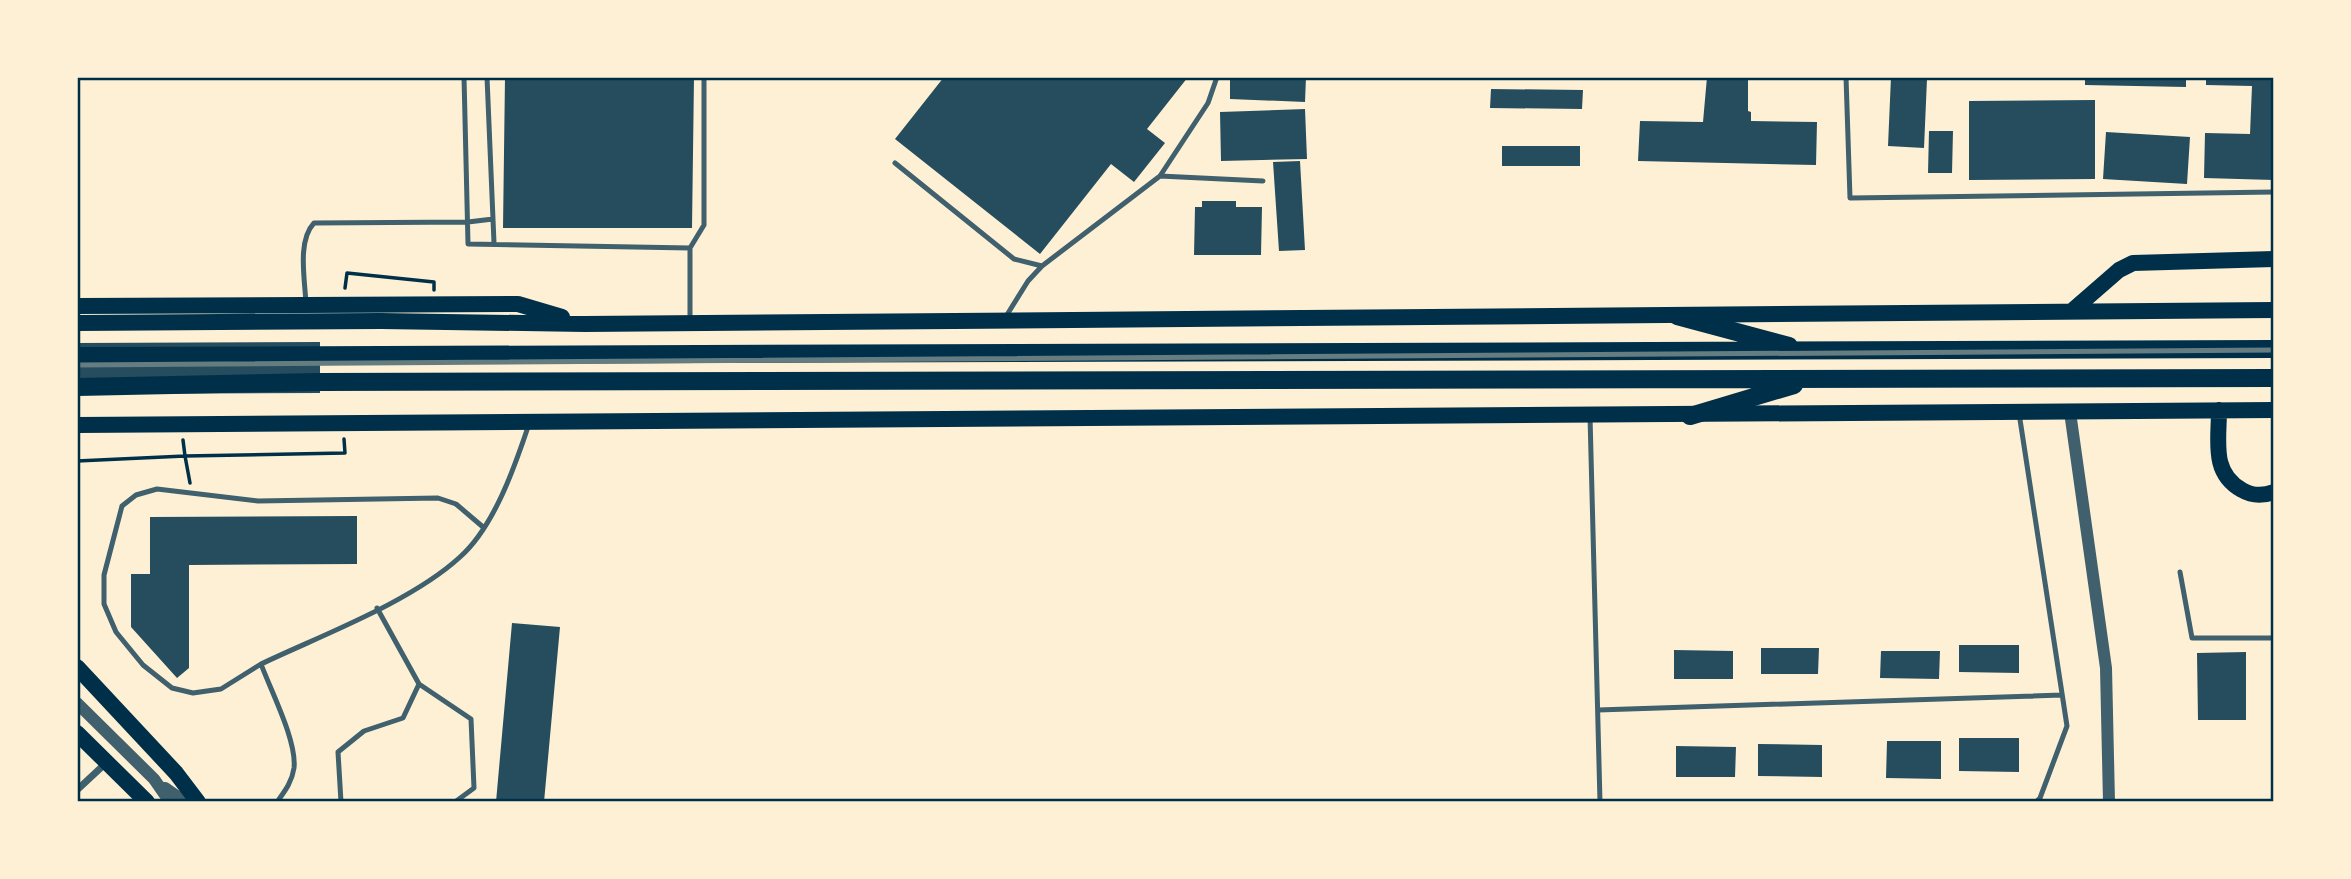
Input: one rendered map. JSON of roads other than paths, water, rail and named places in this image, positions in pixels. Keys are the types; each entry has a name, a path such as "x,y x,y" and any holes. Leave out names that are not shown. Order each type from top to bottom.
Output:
{"highway":[{"path":"1678,316 1811,352"},
{"path":"77,356 1811,352 2274,348"},
{"path":"77,387 319,383 2274,378"},
{"path":"1690,416 1814,379"}],"main road":[{"path":"2073,310 2119,270 2133,263 2274,259"},
{"path":"77,306 518,304 585,324"},
{"path":"77,323 381,321 585,324 2274,310"},
{"path":"2219,410 2218,460 2222,472 2245,492 2256,496 2274,492"},
{"path":"77,425 2274,410"},
{"path":"77,667 176,773 198,802"},
{"path":"77,733 146,802"}],"street":[{"path":"2070,412 2106,668 2109,802"},
{"path":"77,703 153,779 170,802"},
{"path":"77,790 106,763"},
{"path":"153,779 185,802"}],"lane":[{"path":"464,77 468,244 690,248"},
{"path":"487,77 494,243"},
{"path":"690,323 690,248 704,225 704,77"},
{"path":"1003,320 1028,281 1042,266 1160,176 1208,103 1217,77"},
{"path":"1846,77 1850,198 2274,192"},
{"path":"895,163 1014,259 1042,266"},
{"path":"1160,176 1263,181"},
{"path":"306,305 305,249 307,231 314,223 468,222 493,219"},
{"path":"2019,412 2067,726 2040,798 2036,802"},
{"path":"1590,416 1600,802"},
{"path":"483,527 456,504 438,498 258,501 157,489 136,495 122,506 104,575 104,604 116,632 143,665 172,688 192,693 220,689 261,664 429,581 462,556 483,527 513,474 530,421"},
{"path":"2180,572 2192,638 2274,638"},
{"path":"377,608 419,684 471,719 474,788 455,802"},
{"path":"261,664 289,738 294,766 289,786 277,802"},
{"path":"341,802 338,752 364,731 404,719 419,684"},
{"path":"1598,710 2062,695"}],"railway":[{"path":"77,365 2274,350"}]}
